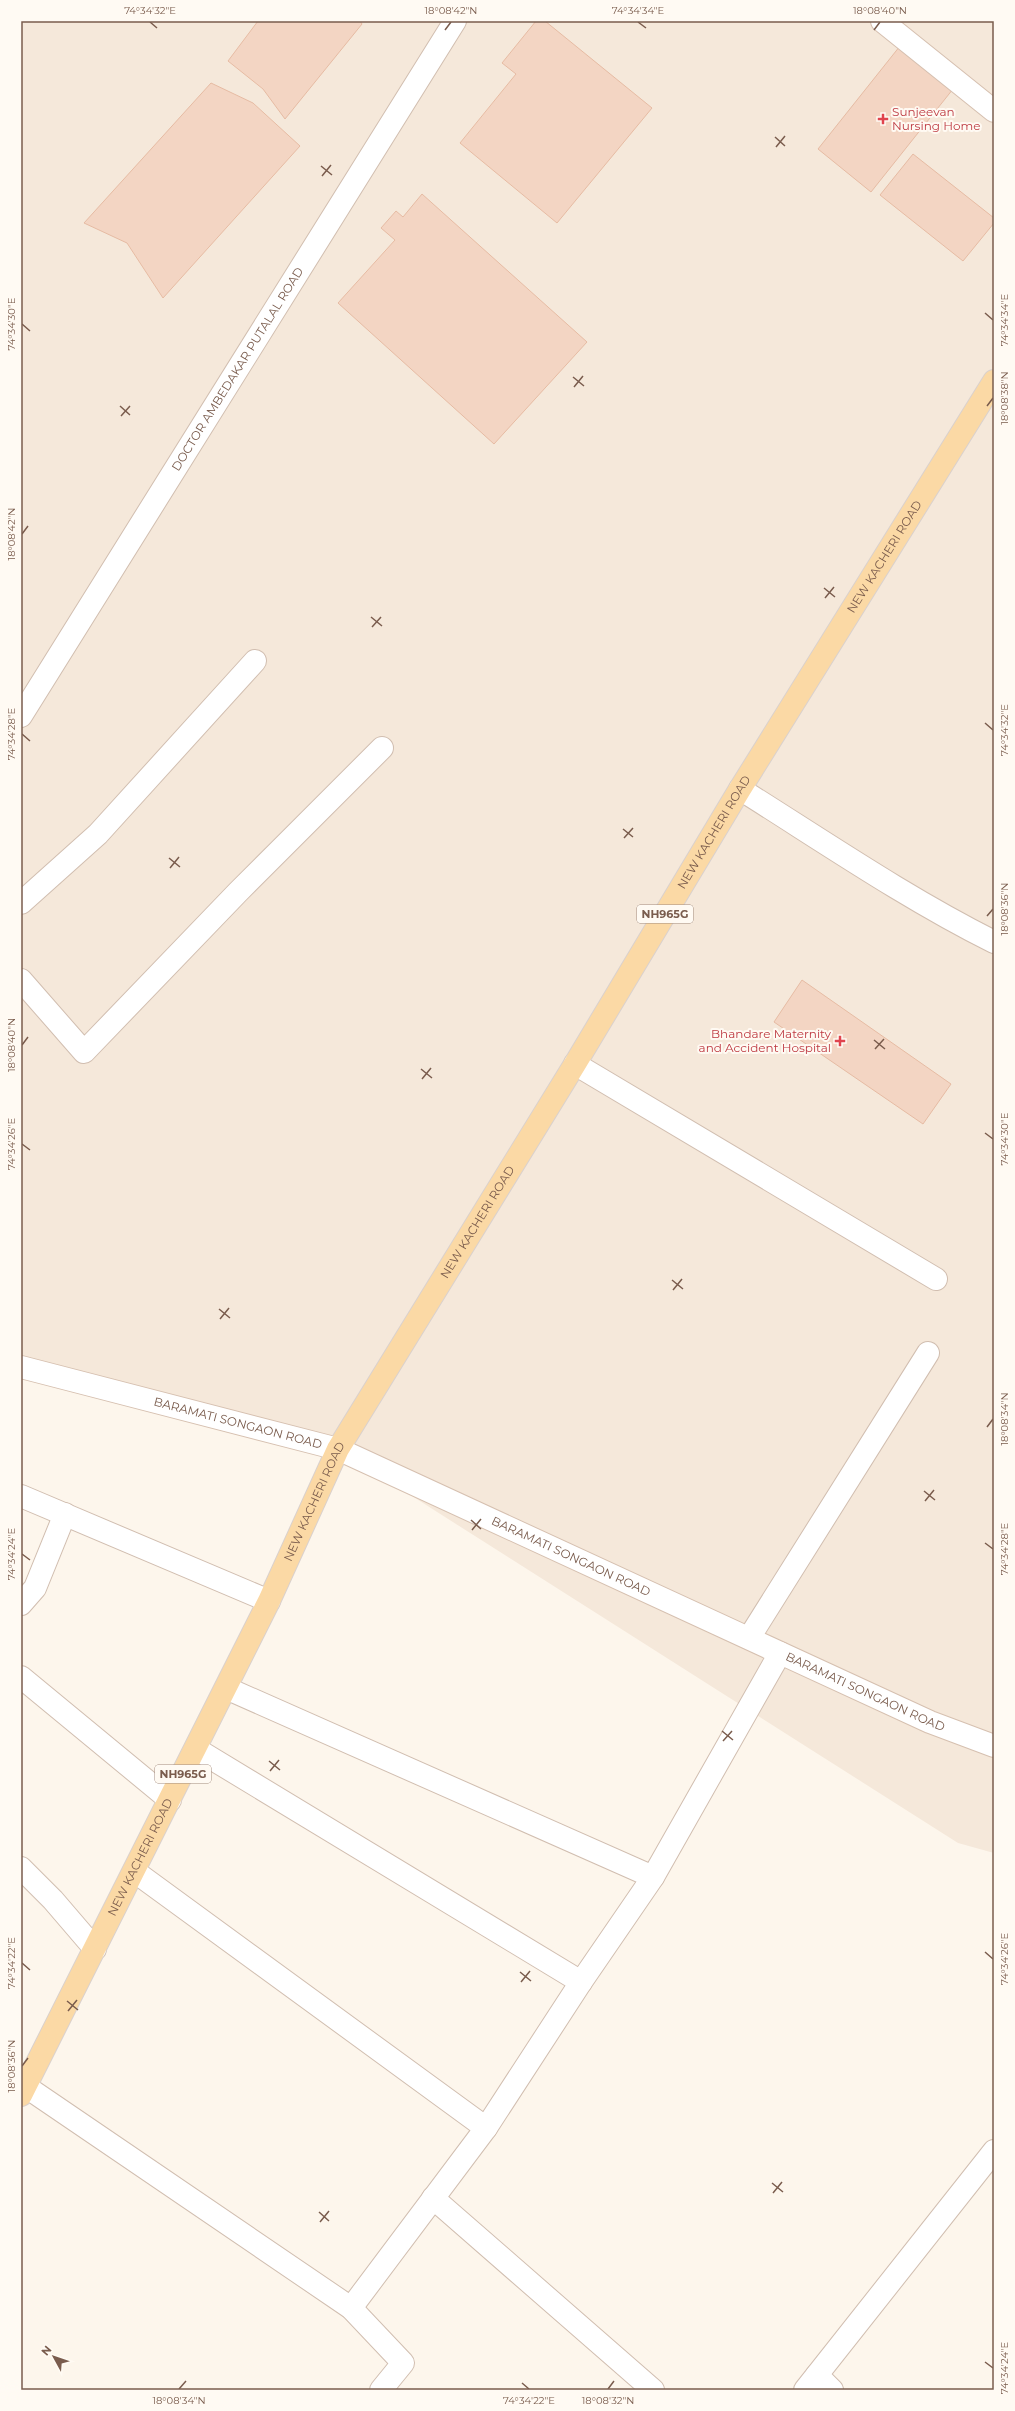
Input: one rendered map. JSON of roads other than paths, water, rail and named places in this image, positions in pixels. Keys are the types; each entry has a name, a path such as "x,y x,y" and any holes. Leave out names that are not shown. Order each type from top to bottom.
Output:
{"main road":[{"name":"NEW KACHERI ROAD","path":"23,2091 269,1601 338,1449 575,1064 740,789 994,381"}],"street":[{"name":"DOCTOR AMBEDAKAR PUTALAL ROAD","path":"21,716 455,21"},
{"path":"882,21 994,111"},
{"path":"21,903 98,834 255,661"},
{"path":"21,980 84,1052 238,892 382,748"},
{"path":"740,789 867,869 994,942"},
{"path":"575,1064 936,1279"},
{"path":"749,1638 928,1353"},
{"name":"BARAMATI SONGAON ROAD","path":"21,1367 338,1449 930,1722 994,1746"},
{"path":"21,1496 269,1601"},
{"path":"21,1604 35,1588 65,1514"},
{"path":"351,2308 486,2128 581,1982 654,1877 780,1652"},
{"path":"21,1677 170,1800"},
{"path":"226,1688 654,1877"},
{"path":"196,1749 581,1982"},
{"path":"21,1868 53,1900 95,1949"},
{"path":"134,1871 486,2128"},
{"path":"23,2091 351,2308 403,2363 381,2390"},
{"path":"832,2390 811,2382 993,2156"},
{"path":"433,2198 653,2390"}],"place":[{"name":"Sunjeevan Nursing Home","path":"883,119"},
{"name":"Bhandare Maternity and Accident Hospital","path":"840,1041"}]}
